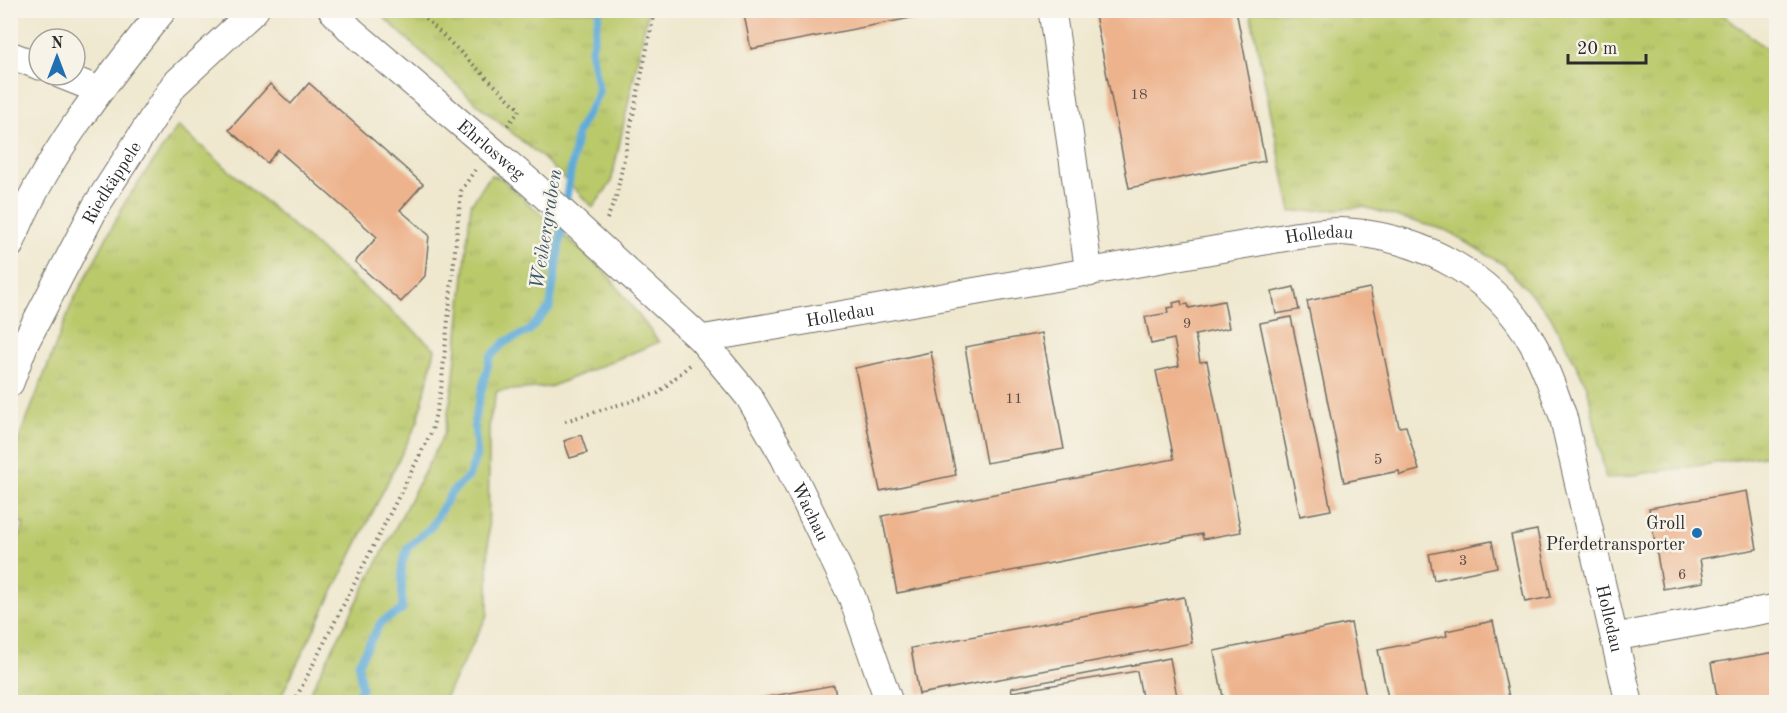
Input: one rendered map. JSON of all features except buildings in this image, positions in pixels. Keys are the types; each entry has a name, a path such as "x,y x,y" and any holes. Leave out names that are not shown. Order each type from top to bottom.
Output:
{"street":[{"path":"10,244 16,210 99,90 163,10"},
{"name":"Riedkäppele","path":"10,383 26,343 96,206 174,85 255,10"},
{"name":"Ehrlosweg","path":"332,10 352,31 533,185 706,344"},
{"path":"1052,10 1089,273"},
{"path":"10,55 27,61"},
{"path":"87,85 99,90"},
{"name":"Holledau","path":"706,344 1294,236 1346,231 1414,244 1448,259 1479,282 1508,310 1533,343 1563,416 1629,702"},
{"name":"Wachau","path":"706,344 749,397 784,457 819,525 852,597 889,702"},
{"path":"1615,638 1776,608"}],"path":[{"path":"294,702 432,431 441,390 461,191 490,148 520,111 417,10"},
{"path":"594,243 616,196 655,10"},
{"path":"566,421 658,393 706,344"}],"green space":[{"path":"377,11 648,11 611,183 593,207 543,158 484,110"},
{"path":"1250,11 1718,11 1776,56 1776,454 1606,479 1587,386 1550,315 1504,265 1448,231 1364,207 1291,212"},
{"path":"178,126 435,349 418,421 278,702 11,702 11,562 24,524 11,519 11,460 72,303 126,201"},
{"path":"491,175 501,178 608,275 659,342 550,387 497,391 489,423 488,614 443,702 305,702 444,434 453,386 471,204"}],"waterway":[{"name":"Weihergraben","path":"565,207 577,133 599,92 591,52 600,10"},
{"name":"Weihergraben","path":"349,702 362,689 358,664 381,622 402,610 402,564 408,547 431,527 451,493 469,476 477,453 474,421 490,357 505,342 529,331 550,307 563,222"}],"place":[{"name":"Groll Pferdetransporter","path":"1697,533"}]}
